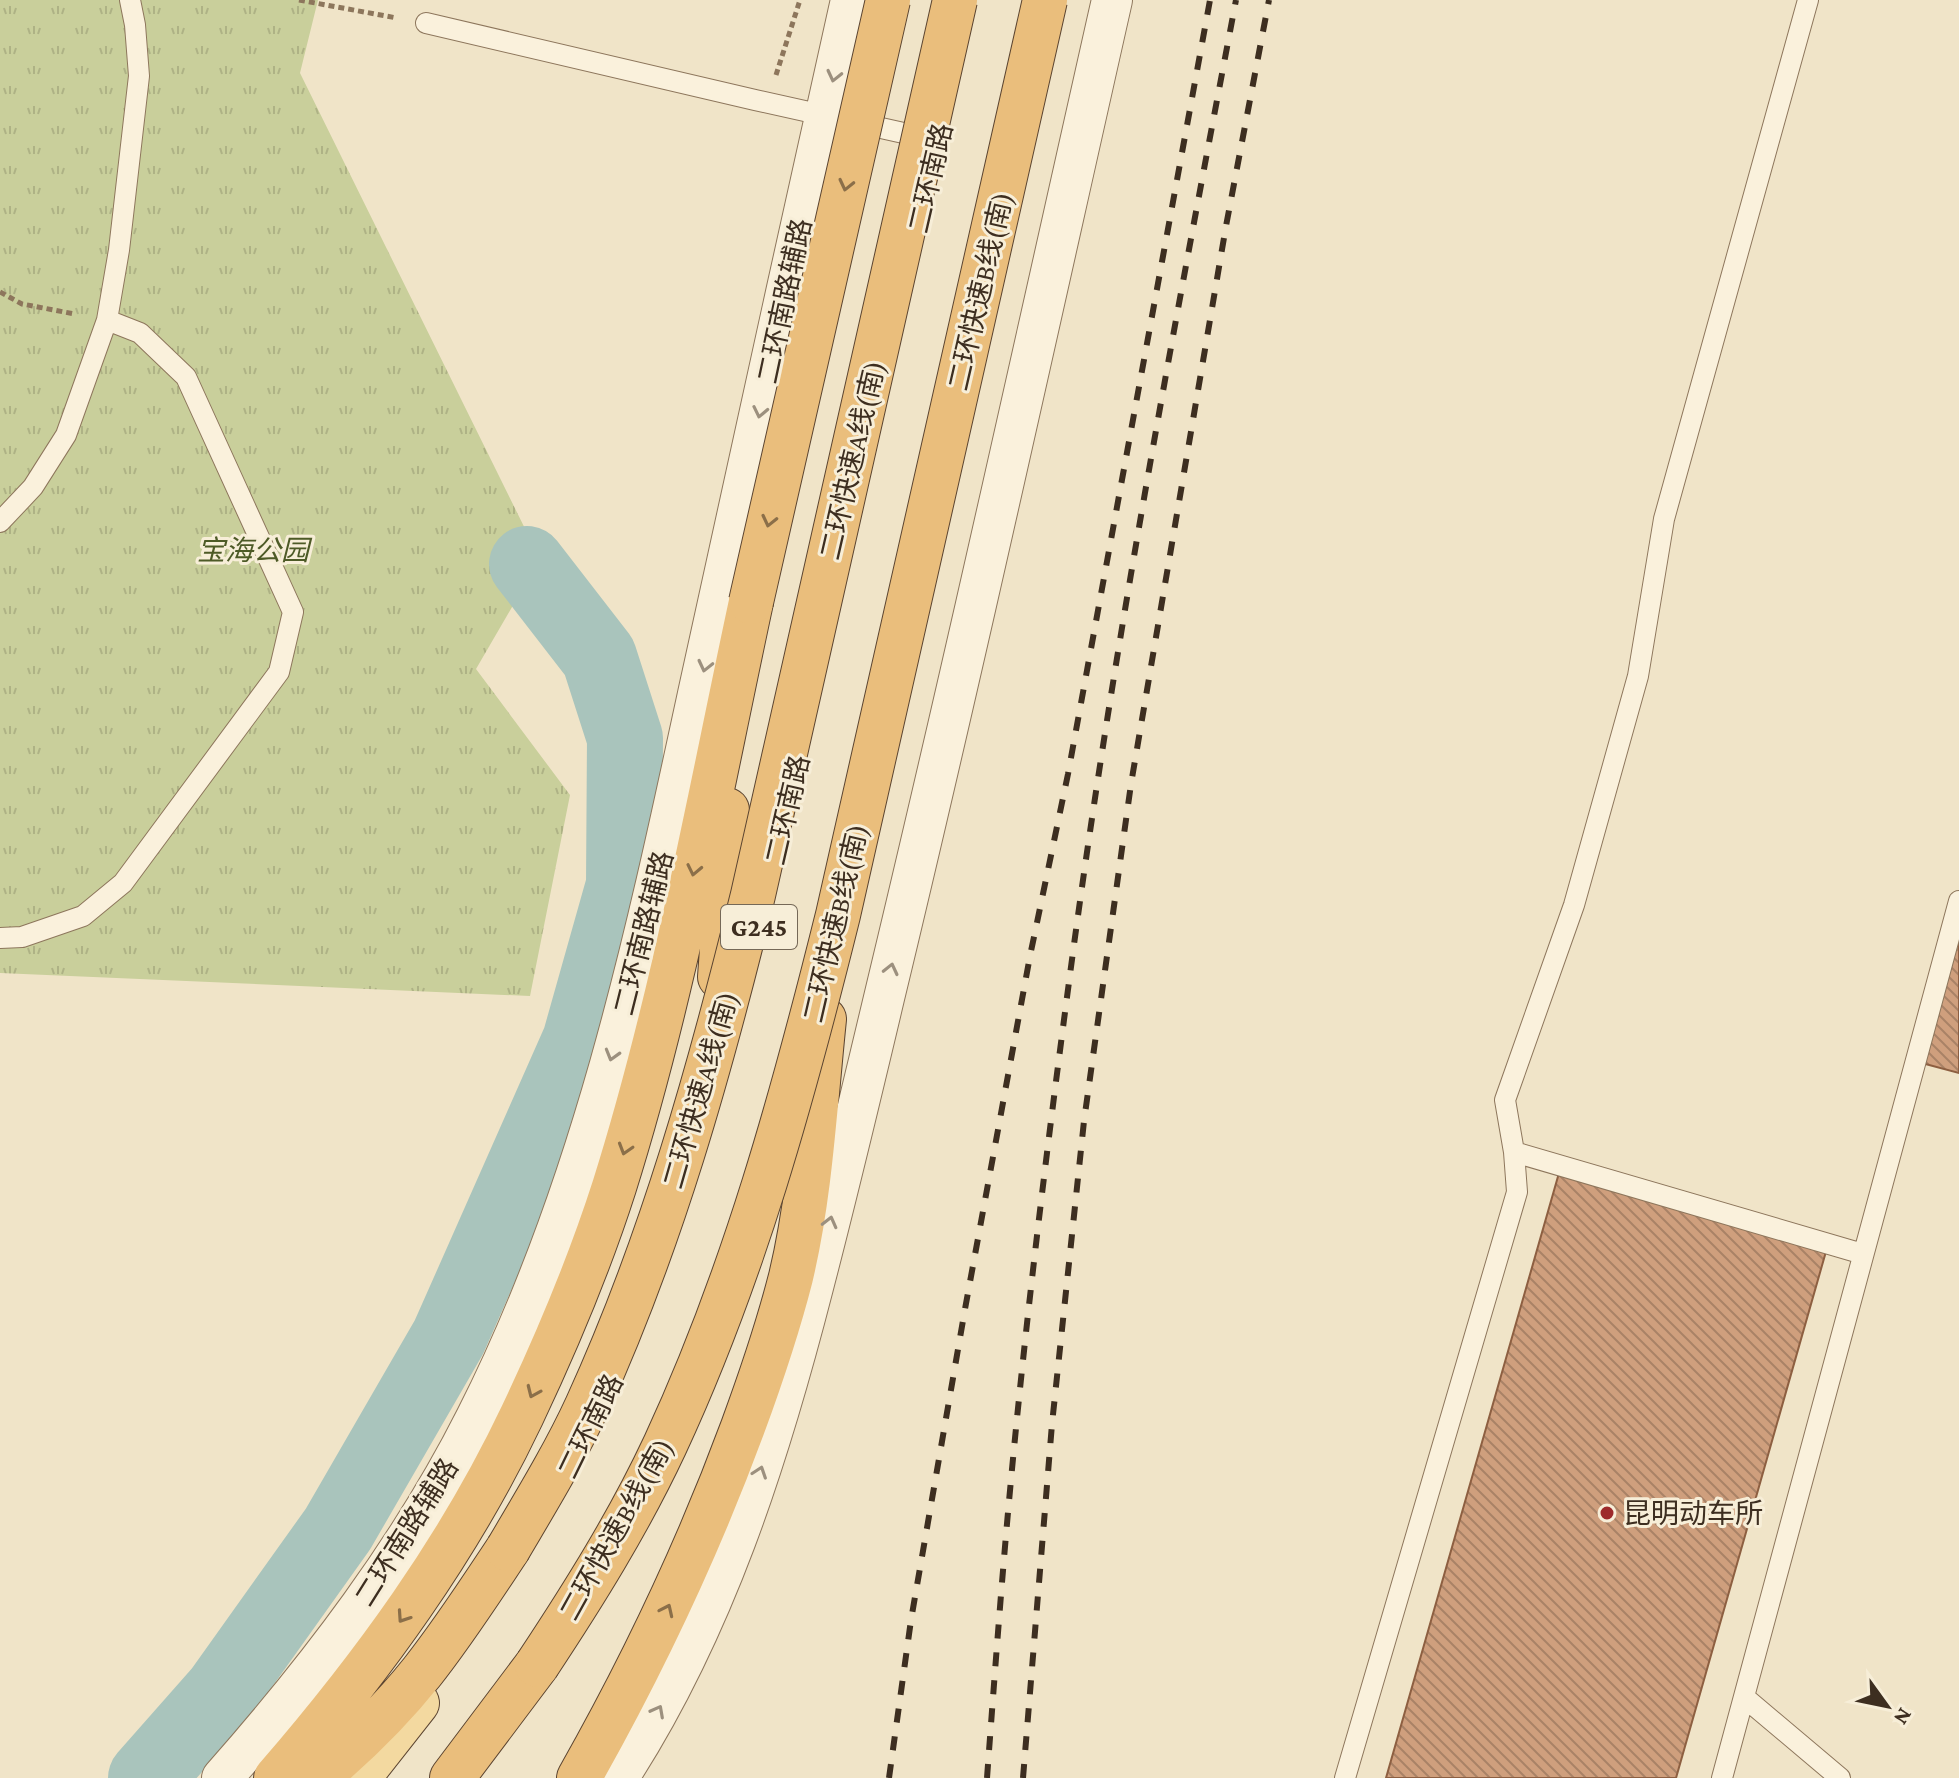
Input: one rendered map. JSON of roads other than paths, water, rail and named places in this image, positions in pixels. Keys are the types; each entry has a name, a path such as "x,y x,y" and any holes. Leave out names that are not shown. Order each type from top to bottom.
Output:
{"highway":[{"path":"276,1778 356,1683 399,1623 483,1491 521,1417 587,1265 613,1189 657,1036 751,602 888,0"},
{"name":"二环快速A线(南)","path":"340,1778 419,1679 465,1615 548,1481 609,1355 655,1239 721,1024 753,895 955,0"},
{"name":"二环快速B线(南)","path":"452,1778 537,1665 624,1524 702,1362 738,1268 806,1046 838,915 1045,0"},
{"path":"688,1138 705,1077 715,1022 724,922 732,724 751,602"},
{"path":"579,1778 631,1683 687,1567 744,1424 783,1308 805,1203 836,917 863,757"},
{"path":"317,1778 374,1727 421,1673 508,1549"},
{"path":"459,1778 537,1665"}],"main road":[{"name":"二环南路","path":"358,1778 430,1687 476,1622 560,1489 598,1415 634,1334 668,1244 702,1142 766,898 969,0"},
{"name":"G245","path":"438,1778 528,1658 614,1518 654,1441 691,1358 727,1264 794,1044 863,757 1033,0"}],"street":[{"name":"二环南路辅路","path":"222,1778 341,1633 436,1491 476,1419 545,1261 599,1100 652,901 851,0"},
{"path":"618,1778 638,1748 685,1659 726,1567 794,1362 905,910 1112,0"}],"lane":[{"path":"0,522 33,487 66,435 107,320 119,250 139,76 130,0"},
{"path":"1345,1778 1517,1192 1505,1100 1574,905 1638,676 1664,519 1808,0"},
{"path":"426,23 938,140"},
{"path":"0,938 22,937 83,916 123,883 279,672 293,612 186,377 140,333 107,320"},
{"path":"1722,1778 1959,901"},
{"path":"1514,1152 1863,1254"},
{"path":"1744,1697 1840,1778"}],"waterway":[{"path":"146,1778 221,1693 338,1529 449,1337 580,1041 624,885 625,738 599,657 527,564"}],"railway":[{"path":"889,1778 911,1620 965,1309 1030,956 1068,774 1210,0"},
{"path":"987,1778 1020,1389 1073,952 1128,594 1236,0"},
{"path":"1023,1778 1052,1424 1084,1121 1131,784 1226,226 1269,0"}],"place":[{"name":"昆明动车所","path":"1607,1513"}],"park label":[{"name":"宝海公园","path":"253,550"}]}
